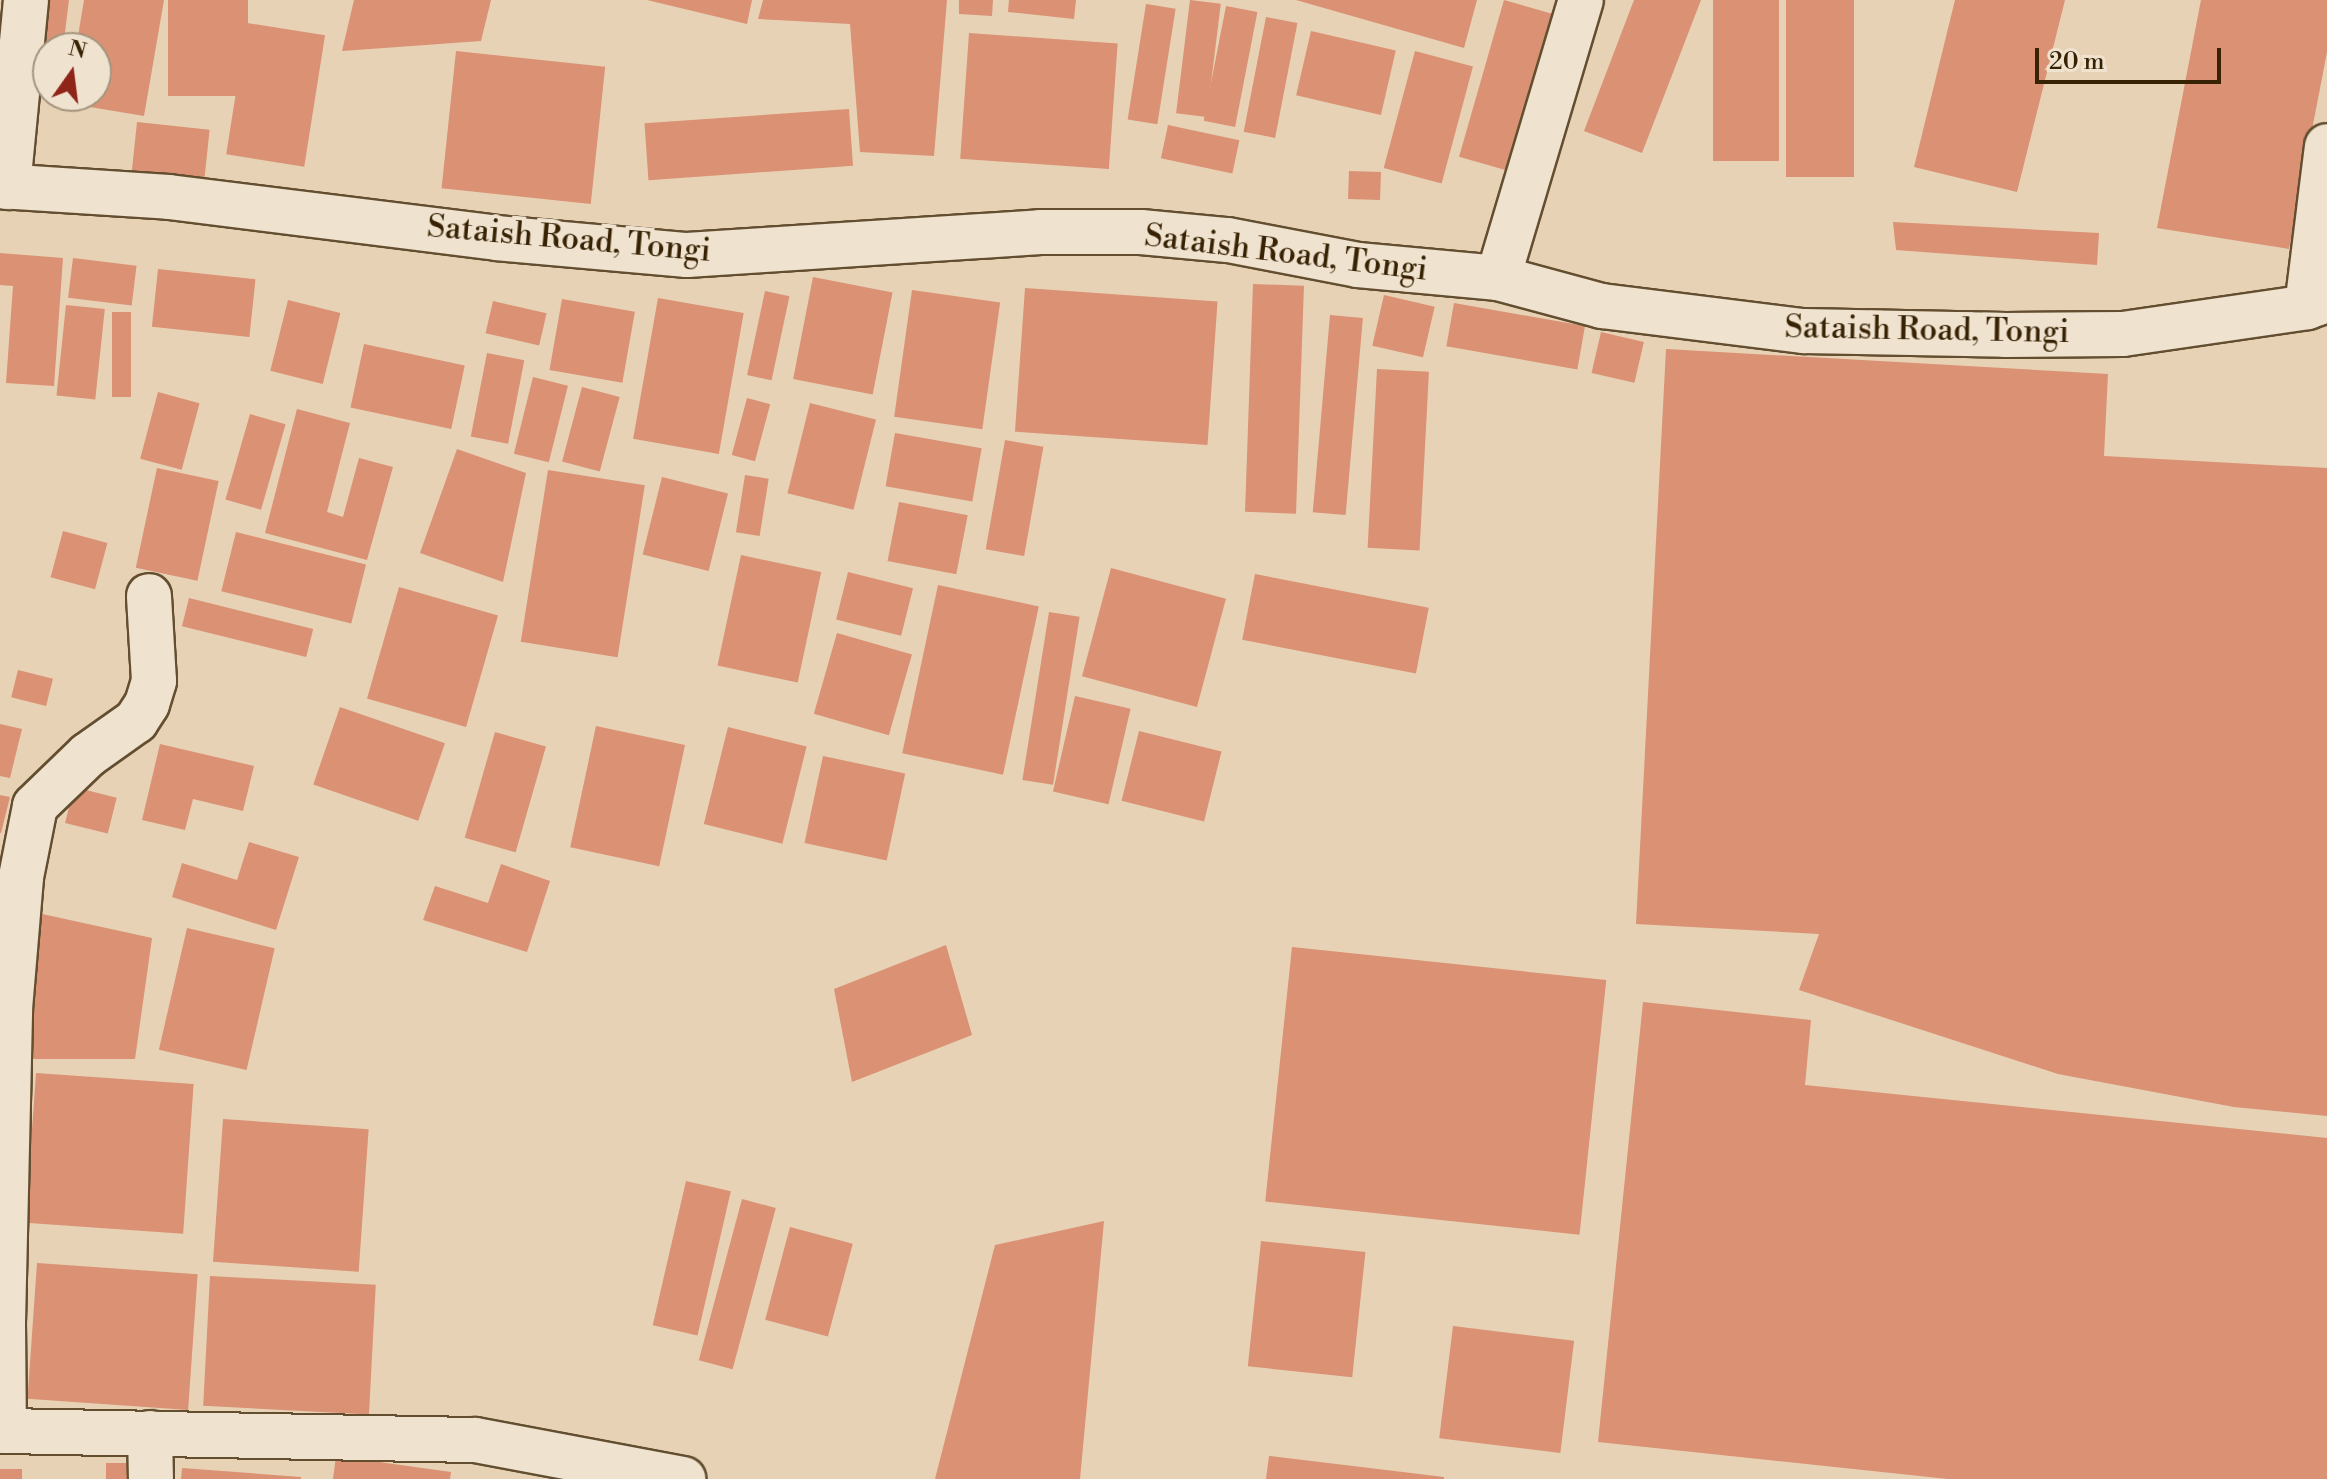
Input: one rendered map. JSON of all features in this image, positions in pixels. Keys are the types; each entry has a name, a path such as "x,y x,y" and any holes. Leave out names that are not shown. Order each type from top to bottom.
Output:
{"street":[{"path":"4,186 26,0"},
{"path":"1498,278 1581,0"},
{"path":"2317,304 2327,146"},
{"name":"Sataish Road, Tongi","path":"4,186 169,197 496,238 687,255 1040,232 1141,232 1228,240 1358,265 1498,278 1602,306 1804,331 2123,334 2317,304"},
{"path":"149,596 154,681 147,704 136,721 88,755 35,806 21,877 10,1009 2,1323 4,1431 475,1440 683,1479"},
{"path":"150,1433 151,1479"}],"building":[{"path":"14,0 69,0 65,32 32,32 32,79 5,75"},
{"path":"84,0 164,0 144,116 112,111 112,32 79,32"},
{"path":"168,0 248,0 248,96 168,96"},
{"path":"354,0 491,0 481,41 342,51"},
{"path":"647,0 752,0 747,24"},
{"path":"763,0 947,0 934,156 860,152 850,24 758,19"},
{"path":"959,0 993,0 992,16 959,14"},
{"path":"1009,0 1076,0 1074,19 1008,12"},
{"path":"1190,0 1221,4 1207,117 1176,113"},
{"path":"1296,0 1477,0 1464,48"},
{"path":"1504,0 1562,17 1517,173 1459,157"},
{"path":"1634,0 1701,0 1642,153 1584,131"},
{"path":"1713,0 1779,0 1779,161 1713,161"},
{"path":"1786,0 1854,0 1854,177 1786,177"},
{"path":"1955,0 2065,0 2017,192 1914,167"},
{"path":"2201,0 2327,0 2327,52 2289,249 2157,228"},
{"path":"1146,4 1176,9 1157,124 1128,120"},
{"path":"1226,6 1257,12 1235,127 1204,121"},
{"path":"1266,17 1297,23 1275,138 1244,132"},
{"path":"247,23 325,35 304,167 226,154"},
{"path":"1311,31 1396,51 1381,115 1296,95"},
{"path":"969,33 1118,43 1109,169 960,159"},
{"path":"456,51 605,67 591,204 442,188"},
{"path":"1415,51 1473,67 1442,183 1384,168"},
{"path":"849,109 853,166 648,180 644,123"},
{"path":"137,122 210,130 203,188 131,181"},
{"path":"1168,125 1239,140 1232,173 1161,158"},
{"path":"1349,171 1381,172 1380,200 1348,199"},
{"path":"1893,222 2099,233 2097,265 1896,250"},
{"path":"0,253 63,258 54,386 6,383 13,286 0,285"},
{"path":"73,258 137,266 132,306 68,298"},
{"path":"158,269 255,279 249,337 152,327"},
{"path":"813,277 893,292 873,395 793,379"},
{"path":"1253,284 1304,286 1296,514 1245,512"},
{"path":"1025,288 1218,301 1207,445 1015,432"},
{"path":"912,290 1000,302 982,429 894,417"},
{"path":"765,291 789,296 772,380 747,375"},
{"path":"1384,295 1435,307 1423,357 1372,346"},
{"path":"658,298 744,313 719,454 633,439"},
{"path":"562,299 635,312 622,383 549,370"},
{"path":"288,300 340,313 323,384 270,371"},
{"path":"493,301 547,313 539,346 486,333"},
{"path":"1454,303 1585,326 1577,369 1446,346"},
{"path":"66,305 105,309 95,400 56,396"},
{"path":"112,312 131,312 131,397 112,397"},
{"path":"1330,315 1363,318 1346,515 1313,512"},
{"path":"1601,332 1644,342 1634,383 1592,373"},
{"path":"364,344 465,365 451,429 350,408"},
{"path":"1666,349 2108,374 2104,456 2327,468 2327,1116 2234,1107 2058,1074 1799,990 1819,934 1636,924"},
{"path":"487,353 524,360 508,444 471,436"},
{"path":"1377,369 1429,372 1420,550 1368,548"},
{"path":"533,377 568,386 549,462 514,454"},
{"path":"582,387 620,397 600,471 562,461"},
{"path":"158,392 200,403 182,470 140,459"},
{"path":"747,398 770,404 755,461 732,455"},
{"path":"810,403 876,419 853,510 788,493"},
{"path":"297,409 350,423 327,512 343,517 359,458 393,467 367,560 265,533"},
{"path":"250,414 286,424 261,510 225,500"},
{"path":"895,433 982,448 972,501 886,486"},
{"path":"1005,440 1043,447 1024,556 986,549"},
{"path":"457,449 526,473 503,582 420,553"},
{"path":"157,468 219,481 197,581 136,568"},
{"path":"548,470 645,485 618,657 521,642"},
{"path":"745,475 769,479 760,536 736,532"},
{"path":"662,477 728,493 709,571 643,555"},
{"path":"899,502 968,515 956,574 888,561"},
{"path":"63,531 107,543 95,589 51,577"},
{"path":"236,532 366,564 351,624 221,591"},
{"path":"741,555 821,572 798,683 718,666"},
{"path":"1111,568 1226,599 1197,707 1082,676"},
{"path":"848,572 913,588 901,636 836,620"},
{"path":"1255,574 1429,608 1416,674 1242,640"},
{"path":"938,585 1039,606 1003,775 902,753"},
{"path":"399,587 498,615 466,727 367,699"},
{"path":"189,598 313,629 306,657 182,626"},
{"path":"1049,612 1080,617 1053,785 1022,780"},
{"path":"837,633 912,654 889,735 814,714"},
{"path":"18,670 53,679 46,706 11,697"},
{"path":"1075,696 1131,709 1108,804 1053,791"},
{"path":"340,707 445,743 418,821 313,785"},
{"path":"0,724 22,729 10,778 0,776"},
{"path":"596,726 685,745 659,866 570,847"},
{"path":"728,727 807,747 782,844 704,824"},
{"path":"1139,731 1221,752 1204,821 1122,801"},
{"path":"495,732 546,747 516,852 465,838"},
{"path":"160,744 254,766 243,811 193,799 185,830 142,820"},
{"path":"823,756 905,773 887,861 804,843"},
{"path":"74,787 117,798 108,834 65,823"},
{"path":"0,795 10,797 1,833 0,833"},
{"path":"249,842 299,857 276,930 172,897 182,863 237,880"},
{"path":"501,864 550,881 527,952 423,920 435,886 488,903"},
{"path":"24,910 152,938 135,1059 17,1059"},
{"path":"187,928 275,948 247,1070 159,1050"},
{"path":"946,945 972,1035 852,1082 834,989"},
{"path":"1292,947 1606,980 1580,1235 1265,1202"},
{"path":"1643,1002 1811,1020 1805,1085 2327,1138 2327,1479 1948,1479 1598,1442"},
{"path":"36,1073 194,1084 183,1234 26,1223"},
{"path":"223,1119 369,1129 359,1272 213,1262"},
{"path":"686,1181 731,1191 698,1336 653,1325"},
{"path":"742,1199 776,1208 733,1369 699,1360"},
{"path":"1104,1221 1080,1479 935,1479 995,1245"},
{"path":"790,1227 853,1244 828,1337 765,1320"},
{"path":"1261,1241 1365,1252 1352,1377 1248,1366"},
{"path":"37,1263 198,1274 188,1410 28,1399"},
{"path":"210,1276 376,1285 369,1415 203,1406"},
{"path":"1453,1326 1574,1341 1560,1453 1439,1438"},
{"path":"336,1456 451,1472 450,1479 333,1479"},
{"path":"1269,1456 1444,1477 1444,1479 1266,1479"},
{"path":"106,1463 141,1463 141,1479 106,1479"},
{"path":"182,1468 301,1477 301,1479 181,1479"},
{"path":"0,1469 22,1469 22,1479 0,1479"}]}
